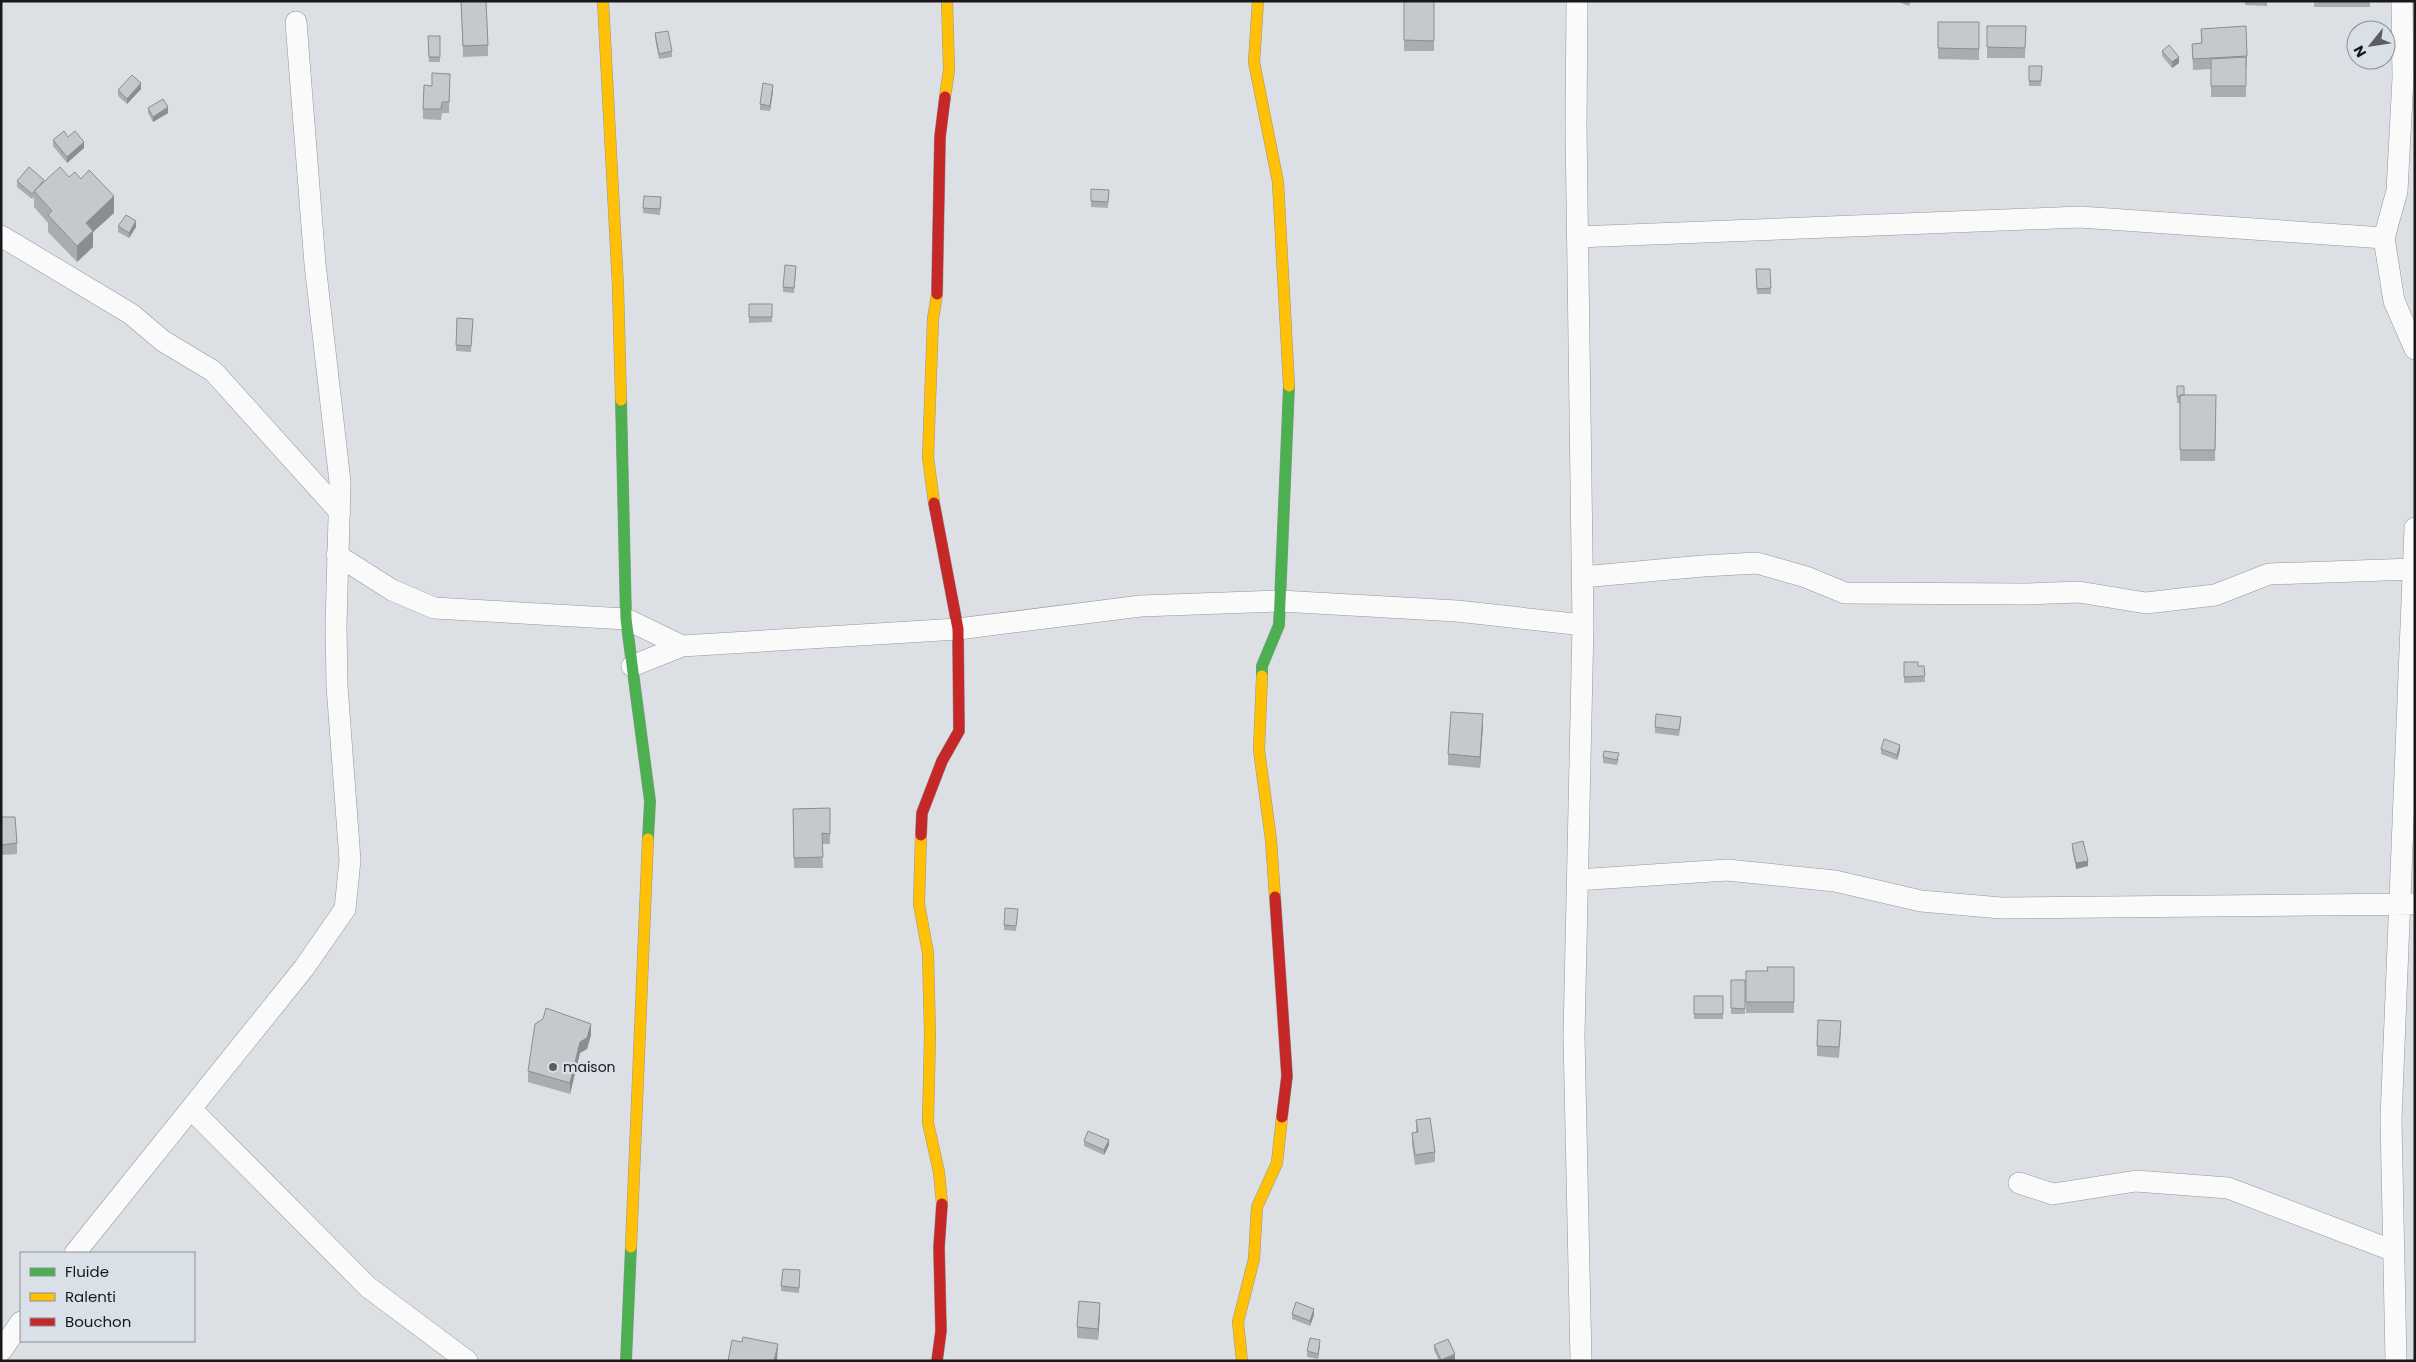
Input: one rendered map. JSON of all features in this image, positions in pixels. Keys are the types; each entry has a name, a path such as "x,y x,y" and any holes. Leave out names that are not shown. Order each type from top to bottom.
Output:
{"street":[{"path":"604,1 618,287 626,619 650,801 626,1361"},
{"path":"937,1361 941,1331 939,1247 943,1209 939,1172 928,1123 930,1035 928,953 919,904 922,813 942,761 959,731 958,630 936,514 928,457 933,319 938,285 940,137 948,70 947,1"},
{"path":"1242,1361 1238,1322 1254,1259 1257,1208 1277,1163 1287,1076 1271,840 1259,750 1262,666 1279,626 1290,402 1278,182 1254,62 1258,1"},
{"path":"1577,1 1583,624 1574,1036 1581,1361"},
{"path":"2402,1 2403,78 2397,191 2384,238 2394,301 2415,349"},
{"path":"76,1252 304,968 345,909 350,860 337,686 337,555 340,482 315,264 296,22"},
{"path":"1578,237 2080,217 2384,238"},
{"path":"1,236 131,314 163,341 213,371 340,512"},
{"path":"2396,1361 2391,1119 2407,905 2415,528"},
{"path":"337,555 392,590 434,608 626,619 682,646"},
{"path":"1582,577 1757,563 1806,576 1845,593 2026,594 2079,592 2146,603 2215,595 2269,574 2413,569"},
{"path":"632,666 682,646 958,630 1141,606 1280,601 1457,611 1583,624"},
{"path":"1578,880 1727,870 1835,881 1921,901 2001,908 2407,905"},
{"path":"191,1109 368,1287 467,1361"},
{"path":"2019,1183 2053,1194 2136,1181 2228,1188 2394,1251"},
{"path":"1,1351 20,1323"}],"building":[{"path":"461,1 486,1 488,45 463,46"},
{"path":"1404,1 1434,1 1434,41 1404,40"},
{"path":"1938,22 1979,22 1979,49 1938,48"},
{"path":"1987,26 2026,26 2025,48 1987,47"},
{"path":"2246,26 2247,56 2193,59 2192,44 2202,43 2201,29"},
{"path":"668,31 672,51 659,54 655,33"},
{"path":"428,36 440,36 440,57 429,57"},
{"path":"2169,45 2179,57 2172,62 2162,51"},
{"path":"2246,57 2246,86 2211,86 2211,59"},
{"path":"2029,66 2042,66 2041,81 2029,81"},
{"path":"432,73 450,74 449,102 442,102 441,109 423,109 424,85 432,86"},
{"path":"132,75 141,83 127,99 118,90"},
{"path":"763,83 773,85 770,106 760,104"},
{"path":"163,99 168,107 153,117 148,108"},
{"path":"64,131 68,137 75,131 84,142 67,157 53,140"},
{"path":"29,167 44,180 32,194 17,181"},
{"path":"60,167 69,177 75,172 81,179 89,170 114,196 86,223 93,231 77,246 48,215 52,211 34,191"},
{"path":"1091,189 1109,190 1108,202 1091,201"},
{"path":"644,196 661,197 660,209 643,208"},
{"path":"126,215 136,221 129,233 118,226"},
{"path":"785,265 796,266 794,288 783,287"},
{"path":"1756,269 1770,269 1771,288 1757,289"},
{"path":"749,304 772,304 772,317 749,317"},
{"path":"457,318 473,319 471,346 456,345"},
{"path":"2177,386 2184,386 2184,395 2180,395 2180,397 2177,397"},
{"path":"2180,395 2216,395 2215,450 2180,450"},
{"path":"1904,662 1918,662 1918,666 1924,666 1925,676 1904,677"},
{"path":"1451,712 1483,714 1480,757 1448,754"},
{"path":"1656,714 1681,717 1679,730 1655,727"},
{"path":"1884,739 1900,745 1897,755 1881,749"},
{"path":"1604,751 1619,753 1617,760 1603,757"},
{"path":"830,808 830,834 822,833 823,857 794,858 793,809"},
{"path":"1,817 15,817 17,843 1,845"},
{"path":"2083,841 2088,861 2076,863 2072,844"},
{"path":"1005,908 1018,909 1016,926 1004,925"},
{"path":"1767,967 1794,967 1794,1002 1746,1002 1746,971 1768,971"},
{"path":"1731,980 1745,980 1745,1009 1731,1008"},
{"path":"1694,996 1723,996 1723,1014 1694,1014"},
{"name":"maison","path":"546,1008 591,1024 587,1038 580,1042 570,1083 528,1071 535,1024 543,1019"},
{"path":"1818,1020 1841,1021 1839,1047 1817,1046"},
{"path":"1430,1118 1435,1152 1415,1155 1412,1133 1418,1132 1416,1120"},
{"path":"1088,1131 1109,1140 1104,1150 1084,1141"},
{"path":"783,1269 800,1270 799,1288 781,1286"},
{"path":"1079,1301 1100,1303 1098,1329 1077,1327"},
{"path":"1296,1302 1314,1309 1310,1321 1292,1314"},
{"path":"743,1337 778,1344 774,1361 728,1361 732,1340 742,1342"},
{"path":"1310,1338 1320,1340 1318,1354 1307,1351"},
{"path":"1448,1339 1455,1354 1441,1360 1434,1345"}],"traffic: fast":[{"path":"1262,676 1262,666 1279,625 1289,386"},
{"path":"621,400 626,619 650,801 648,839"},
{"path":"626,1361 631,1247"}],"traffic: slow":[{"path":"603,1 618,287 621,400"},
{"path":"945,97 949,70 947,1"},
{"path":"1258,1 1254,62 1278,182 1289,386"},
{"path":"934,503 928,457 933,319 937,294"},
{"path":"1262,676 1259,750 1271,840 1275,897"},
{"path":"921,835 919,904 928,953 930,1035 928,1123 939,1172 942,1204"},
{"path":"631,1247 648,839"},
{"path":"1242,1361 1238,1322 1254,1259 1257,1207 1277,1163 1282,1117"}],"traffic: jam":[{"path":"937,294 940,137 945,97"},
{"path":"921,835 922,813 942,761 959,731 958,629 934,503"},
{"path":"1275,897 1287,1076 1282,1117"},
{"path":"937,1361 941,1331 939,1247 942,1204"}],"place":[{"name":"maison","path":"553,1067"}]}
